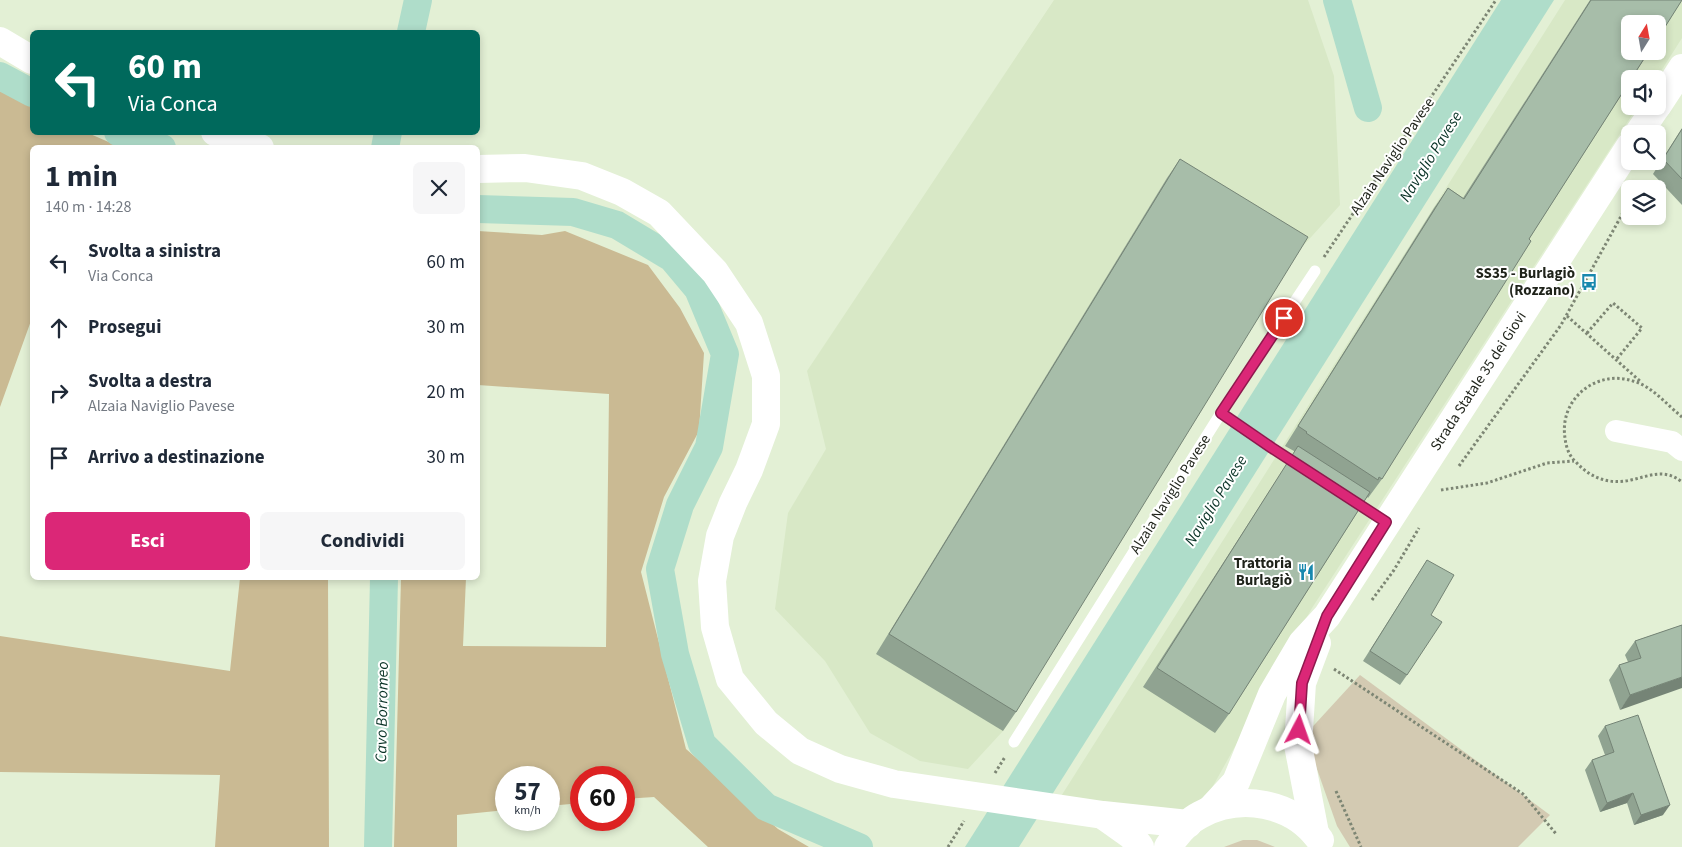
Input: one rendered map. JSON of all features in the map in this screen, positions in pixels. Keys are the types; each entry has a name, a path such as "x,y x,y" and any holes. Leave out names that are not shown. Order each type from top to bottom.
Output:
{"street":[{"path":"0,41 30,59"},
{"path":"1666,92 1682,68"},
{"path":"223,135 252,145"},
{"name":"Strada Statale 35 dei Giovi","path":"1320,840 1298,745 1302,683 1327,616 1377,516 1621,159"},
{"path":"480,169 525,168 582,176 622,192 659,213 716,272 749,323 766,376 766,424 749,470 720,536 712,581 715,627 730,679 766,724 800,751 840,769 894,784 1103,815 1188,824"},
{"path":"1616,431 1672,442 1682,450"},
{"name":"Strada Statale 35 dei Giovi","path":"1211,810 1236,782 1272,694 1302,644 1327,616"},
{"path":"1168,847 1176,835 1198,816 1228,804 1246,802 1274,806 1300,819 1320,840"},
{"path":"1103,815 1132,836 1140,847"}],"lane":[{"name":"Alzaia Naviglio Pavese","path":"1014,742 1221,413 1315,271"},
{"path":"1221,413 1312,474"},
{"path":"1336,490 1377,516"}],"path":[{"name":"Alzaia Naviglio Pavese","path":"1315,271 1496,0"},
{"path":"1458,466 1567,316 1621,217"},
{"path":"1587,333 1613,303 1642,328 1616,360"},
{"path":"1567,316 1643,384"},
{"path":"1441,490 1487,483 1546,463 1574,460"},
{"path":"1436,498 1447,482"},
{"path":"1366,608 1394,570 1422,522"},
{"path":"1329,666 1523,794 1557,835"},
{"path":"1334,785 1361,847"}],"shaded area":[{"path":"1054,0 1308,0 1334,76 1340,205 1294,256 1003,731 968,769 920,761 870,733 825,661 775,609 788,513 826,449 807,371"},
{"path":"1565,0 1682,0 1682,38 1662,70 1621,70 1621,115 1632,115 1626,125 1621,125 1621,132 1312,608 1208,795 1185,809 1165,834 1046,820"},
{"path":"0,91 30,105 30,135 93,135 115,145 30,145 30,324 0,407"},
{"path":"480,231 542,235 565,231 648,265 680,308 704,353 699,431 664,497 641,572 686,749 778,829 809,847 708,847 654,797 635,798 635,766 570,766 570,804 560,805 560,766 495,766 495,811 457,815 457,847 394,847 401,580 466,580 463,646 606,647 609,394 480,385"},
{"path":"240,580 328,580 329,847 215,847 220,775 0,772 0,636 230,671"},
{"path":"1360,675 1550,815 1518,847 1350,847 1337,826 1305,735"},
{"path":"1243,840 1257,840 1275,847 1224,847"}],"water":[{"name":"Naviglio Pavese","path":"1501,0 1554,0 1019,847 965,847"}],"building":[{"path":"1591,0 1682,0 1666,25 1666,15 1621,15 1621,60 1643,60 1637,70 1621,70 1621,95 1529,239 1531,241 1382,479 1379,477 1378,480 1298,426 1448,188 1464,199"},
{"path":"1682,129 1682,179 1666,162 1666,154"},
{"path":"1180,159 1308,237 1016,712 889,634"},
{"path":"1298,446 1370,492 1229,714 1157,668"},
{"path":"1427,560 1454,575 1431,615 1442,622 1407,675 1370,651"},
{"path":"1682,625 1682,677 1630,695 1619,665 1641,658 1635,641"},
{"path":"1638,715 1670,805 1641,815 1633,793 1607,803 1592,760 1614,752 1605,726"}],"waterway":[{"name":"Cavo Borromeo","path":"411,30 418,0"},
{"path":"1337,0 1368,108"},
{"path":"0,76 30,92"},
{"path":"126,135 154,145"},
{"name":"Cavo Borromeo","path":"386,145 387,135"},
{"path":"480,209 573,212 617,225 672,258 698,289 725,354 709,447 680,505 660,569 675,654 702,744 766,807 859,847"},
{"name":"Cavo Borromeo","path":"378,847 384,580"}],"place":[{"name":"SS35 - Burlagiò (Rozzano)","path":"1589,282"},
{"name":"Trattoria Burlagiò","path":"1306,572"}],"route":[{"path":"1284,318 1221,413 1386,522 1327,616 1302,683 1299,730"}]}
